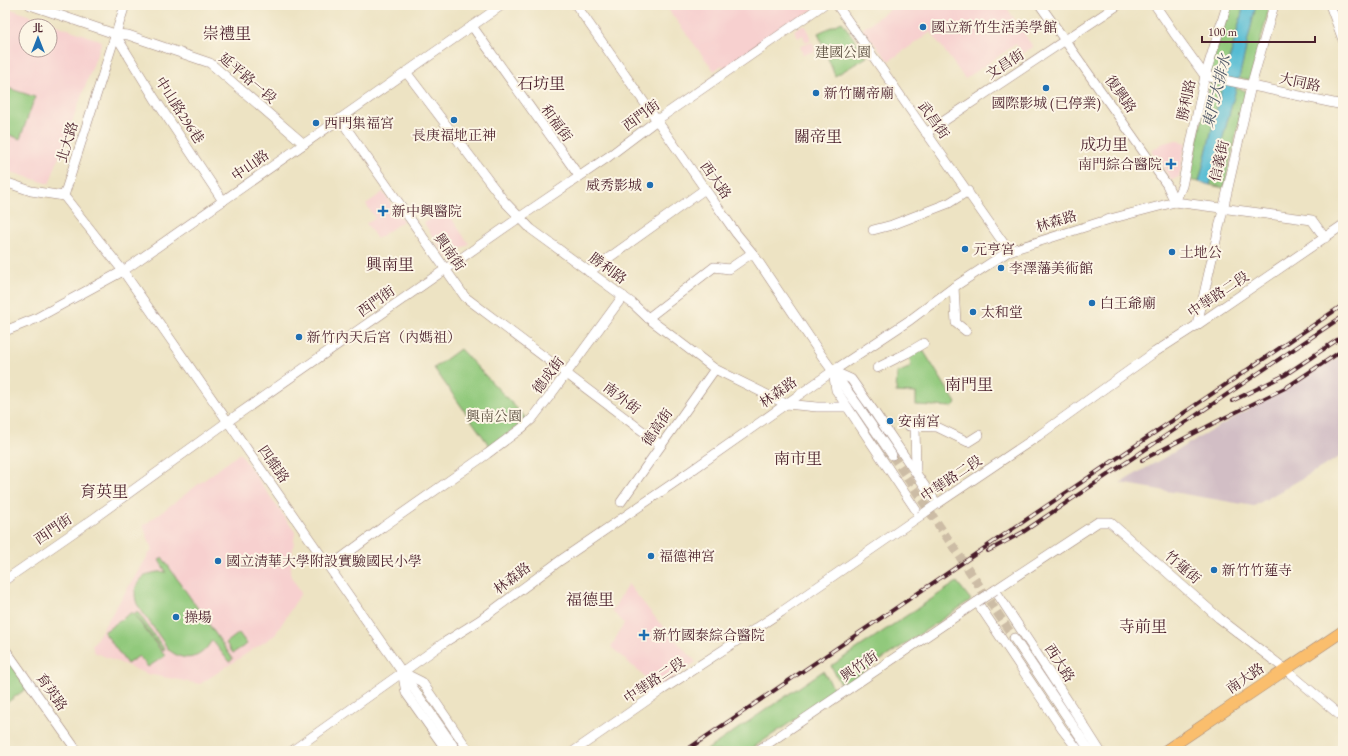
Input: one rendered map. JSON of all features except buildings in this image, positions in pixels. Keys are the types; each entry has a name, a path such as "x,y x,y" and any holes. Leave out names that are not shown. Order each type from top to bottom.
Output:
{"main road":[{"name":"南大路","path":"1165,751 1343,631"}],"street":[{"name":"延平路一段","path":"30,5 115,34 128,35 210,63 304,144"},
{"name":"北大路","path":"64,196 125,5"},
{"name":"中山路","path":"5,331 35,319 122,271 502,5"},
{"name":"西大路","path":"576,5 736,233 752,252 892,455"},
{"name":"西門街","path":"5,580 520,216 608,157 657,120 823,5"},
{"name":"武昌街","path":"837,5 1008,250"},
{"name":"復興路","path":"1040,5 1167,185 1175,202"},
{"name":"文昌街","path":"926,132 1066,41 1118,5"},
{"path":"1155,5 1205,76"},
{"name":"勝利路","path":"1175,202 1182,186 1205,76 1227,5"},
{"name":"信義街","path":"1197,325 1251,86 1274,5"},
{"path":"1330,5 1343,40"},
{"name":"和福街","path":"472,26 579,176"},
{"name":"中山路296巷","path":"115,34 155,99 223,201"},
{"name":"勝利路","path":"406,72 504,202 520,216 531,229 623,296 648,318 716,369 786,404 817,407 847,407"},
{"name":"大同路","path":"1205,76 1343,105"},
{"name":"興南街","path":"340,119 465,297 567,373"},
{"path":"5,182 32,191 64,196 122,271"},
{"path":"589,272 705,189"},
{"path":"873,230 892,225 949,203 968,191"},
{"name":"林森路","path":"292,751 445,642 480,620 561,560 833,371 910,320 954,287 1008,250 1110,219 1175,202 1312,220 1325,238"},
{"name":"中華路二段","path":"574,751 662,690 781,612 1038,436 1154,352 1197,325 1343,225"},
{"path":"648,318 714,267 728,269 752,252"},
{"name":"四維路","path":"122,271 457,751"},
{"path":"954,287 956,323 966,331"},
{"name":"德成街","path":"329,567 522,428 550,397 623,296"},
{"path":"877,368 924,343"},
{"name":"德高街","path":"621,502 716,369"},
{"name":"西大路","path":"833,371 836,390 920,516"},
{"path":"833,371 851,379 937,504"},
{"name":"南外街","path":"567,373 661,445"},
{"path":"916,473 912,426 937,426 968,442 979,435"},
{"name":"竹蓮街","path":"977,602 1098,522 1110,522 1218,618 1343,718"},
{"name":"西大路","path":"995,590 1100,751"},
{"path":"977,602 1079,751"},
{"name":"興竹街","path":"757,751 977,602"},
{"name":"西大路","path":"1014,638 1090,751"},
{"name":"育英路","path":"5,649 77,751"},
{"name":"四維路","path":"403,673 406,693 447,751"},
{"name":"四維路","path":"403,673 422,682 470,751"}],"shaded area":[{"path":"665,5 821,5 768,37 725,69 722,65 714,71"},
{"path":"896,5 1005,5 1033,47 1022,54 1016,44 965,79 931,32 889,61 862,29"},
{"path":"5,7 36,18 18,18 18,58 58,58 58,26 102,41 49,184 5,170"},
{"path":"802,25 807,28 811,41 805,42 803,35 798,38 794,30"},
{"path":"813,42 815,51 803,55 800,46"},
{"name":"南門綜合醫院","path":"1176,140 1186,143 1179,177 1172,180 1151,151 1163,143"},
{"name":"新中興醫院","path":"383,192 403,221 377,239 366,223 375,218 366,204"},
{"path":"445,209 469,244 447,258 424,223"},
{"path":"1343,355 1343,455 1254,506 1120,483"},
{"name":"國立清華大學附設實驗國民小學","path":"240,453 295,532 290,574 301,593 275,635 200,684 147,674 94,652 92,646 152,549 143,526"},
{"name":"新竹國泰綜合醫院","path":"628,584 658,621 696,662 661,686 646,678 611,647 624,623 612,611"}],"green space":[{"path":"1230,5 1244,5 1225,75 1210,72"},
{"path":"1256,5 1270,5 1250,80 1239,78"},
{"name":"建國公園","path":"842,22 867,57 835,76 818,33"},
{"path":"1210,82 1223,84 1199,182 1189,180"},
{"path":"5,87 35,97 20,139 5,133"},
{"path":"1236,88 1246,91 1224,188 1210,185"},
{"path":"921,347 956,403 952,407 916,405 916,393 896,392 897,373 911,367 910,360 907,355"},
{"name":"興南公園","path":"460,349 525,417 521,423 491,448 434,368"},
{"path":"162,557 233,659 229,662 212,640 203,651 193,657 181,657 175,654 169,650 137,604 135,589 141,579 152,573 166,572 159,560"},
{"path":"957,582 971,600 842,686 831,666"},
{"path":"137,611 165,650 163,651 134,614"},
{"path":"132,612 165,656 148,667 139,656 127,664 104,632"},
{"path":"239,633 247,644 233,653 226,643"},
{"path":"5,650 30,686 5,704"},
{"path":"823,671 836,692 748,751 705,751"}],"water":[{"path":"1244,5 1256,5 1239,78 1210,185 1199,182"}],"tunnel":[{"path":"892,455 1014,638"}],"railway":[{"path":"685,751 1343,305"},
{"path":"988,551 1023,532 1343,316"},
{"path":"1232,401 1285,375 1343,336"},
{"path":"1142,460 1287,387 1343,350"}],"place":[{"name":"國立新竹生活美學館","path":"923,27"},
{"name":"國際影城 (已停業)","path":"1046,88"},
{"name":"新竹關帝廟","path":"816,93"},
{"name":"長庚福地正神","path":"454,120"},
{"name":"西門集福宮","path":"316,123"},
{"name":"南門綜合醫院","path":"1171,164"},
{"name":"威秀影城","path":"650,185"},
{"name":"新中興醫院","path":"383,211"},
{"name":"元亨宮","path":"965,249"},
{"name":"土地公","path":"1172,252"},
{"name":"李澤藩美術館","path":"1001,268"},
{"name":"白王爺廟","path":"1092,303"},
{"name":"太和堂","path":"973,312"},
{"name":"新竹內天后宮（內媽祖）","path":"299,337"},
{"name":"安南宮","path":"890,421"},
{"name":"福德神宮","path":"651,556"},
{"name":"國立清華大學附設實驗國民小學","path":"218,561"},
{"name":"新竹竹蓮寺","path":"1214,570"},
{"name":"操場","path":"176,617"},
{"name":"新竹國泰綜合醫院","path":"644,635"}],"district":[{"name":"崇禮里","path":"227,33"},
{"name":"石坊里","path":"541,83"},
{"name":"關帝里","path":"818,136"},
{"name":"成功里","path":"1104,144"},
{"name":"興南里","path":"390,264"},
{"name":"南門里","path":"969,384"},
{"name":"南市里","path":"798,458"},
{"name":"育英里","path":"104,491"},
{"name":"福德里","path":"590,599"},
{"name":"寺前里","path":"1143,626"}],"water label":[{"name":"東門大排水","path":"1216,91"}]}
